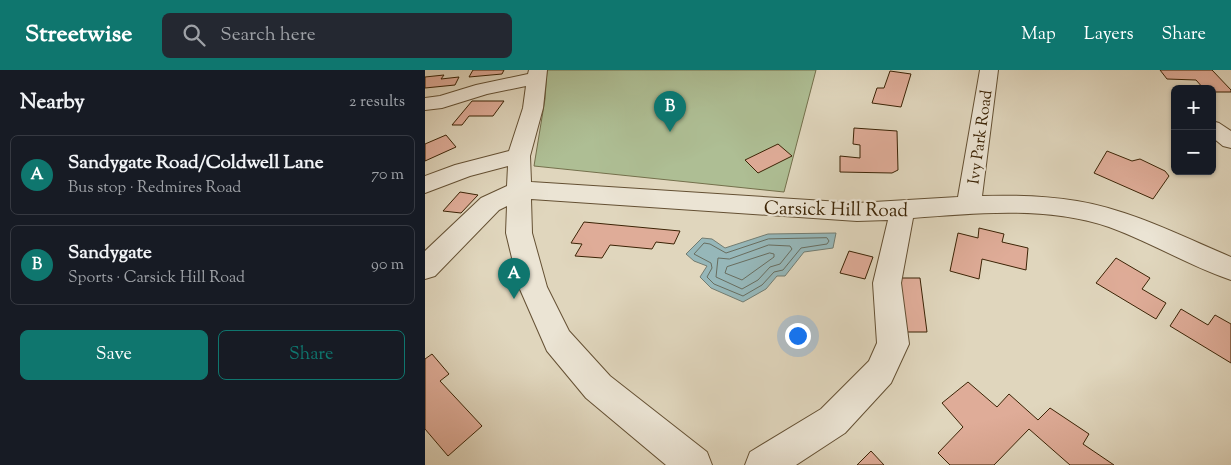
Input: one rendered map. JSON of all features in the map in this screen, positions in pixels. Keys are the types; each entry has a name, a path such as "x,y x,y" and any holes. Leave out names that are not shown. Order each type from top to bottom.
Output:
{"street":[{"name":"Ivy Park Road","path":"969,204 989,70"},
{"path":"426,125 436,114 433,103 538,74 533,108 519,156 519,234 533,287 558,341 598,387 694,465"},
{"path":"1216,130 1231,141"},
{"path":"425,186 463,170 519,156"},
{"name":"Carsick Hill Road","path":"519,190 857,212 902,212 969,204 1029,204 1079,210 1126,223 1231,269"},
{"path":"425,268 490,204 519,190"},
{"path":"763,465 833,421 880,372 893,344 887,283 902,212"}],"green space":[{"path":"547,70 816,70 784,192 534,166 545,99"}],"water":[{"path":"836,233 833,248 804,252 785,276 777,276 766,289 743,302 711,288 700,277 707,266 694,261 686,254 702,238 712,239 725,248 768,234"}],"building":[{"path":"473,70 504,70 502,74 469,77"},
{"path":"1160,70 1212,70 1231,92 1216,92 1216,85 1200,85 1196,80 1167,79"},
{"path":"890,71 911,74 901,107 872,103 877,88 884,88"},
{"path":"444,75 441,79 459,77 455,85 425,88 425,77"},
{"path":"472,101 504,101 493,116 469,116 462,125 452,125"},
{"path":"854,128 897,131 898,170 892,173 840,172 840,156 860,158 860,145 853,144"},
{"path":"446,135 456,147 425,161 425,144"},
{"path":"778,144 792,156 758,173 745,160"},
{"path":"1107,151 1132,161 1140,159 1165,171 1169,176 1153,199 1094,173"},
{"path":"460,192 478,195 461,213 443,211"},
{"path":"584,222 680,231 674,244 656,242 652,249 610,245 602,258 575,256 582,244 571,243"},
{"path":"979,228 1004,234 1002,242 1028,248 1026,270 982,259 979,279 950,271 958,233 978,238"},
{"path":"849,251 873,257 865,279 840,273"},
{"path":"1116,258 1150,278 1142,289 1166,303 1156,319 1096,283"},
{"path":"894,278 920,278 927,332 899,332"},
{"path":"1181,309 1208,325 1215,315 1231,324 1231,363 1170,326"},
{"path":"432,354 449,374 440,381 482,426 448,456 425,429 425,359"},
{"path":"968,382 997,407 1009,394 1038,420 1050,408 1089,434 1083,444 1114,465 1070,465 1029,429 994,465 950,465 938,453 963,427 942,403"},
{"path":"871,451 884,465 857,465"}],"place":[{"name":"Sandygate","path":"670,132"},
{"name":"Sandygate Road/Coldwell Lane","path":"514,299"}]}
